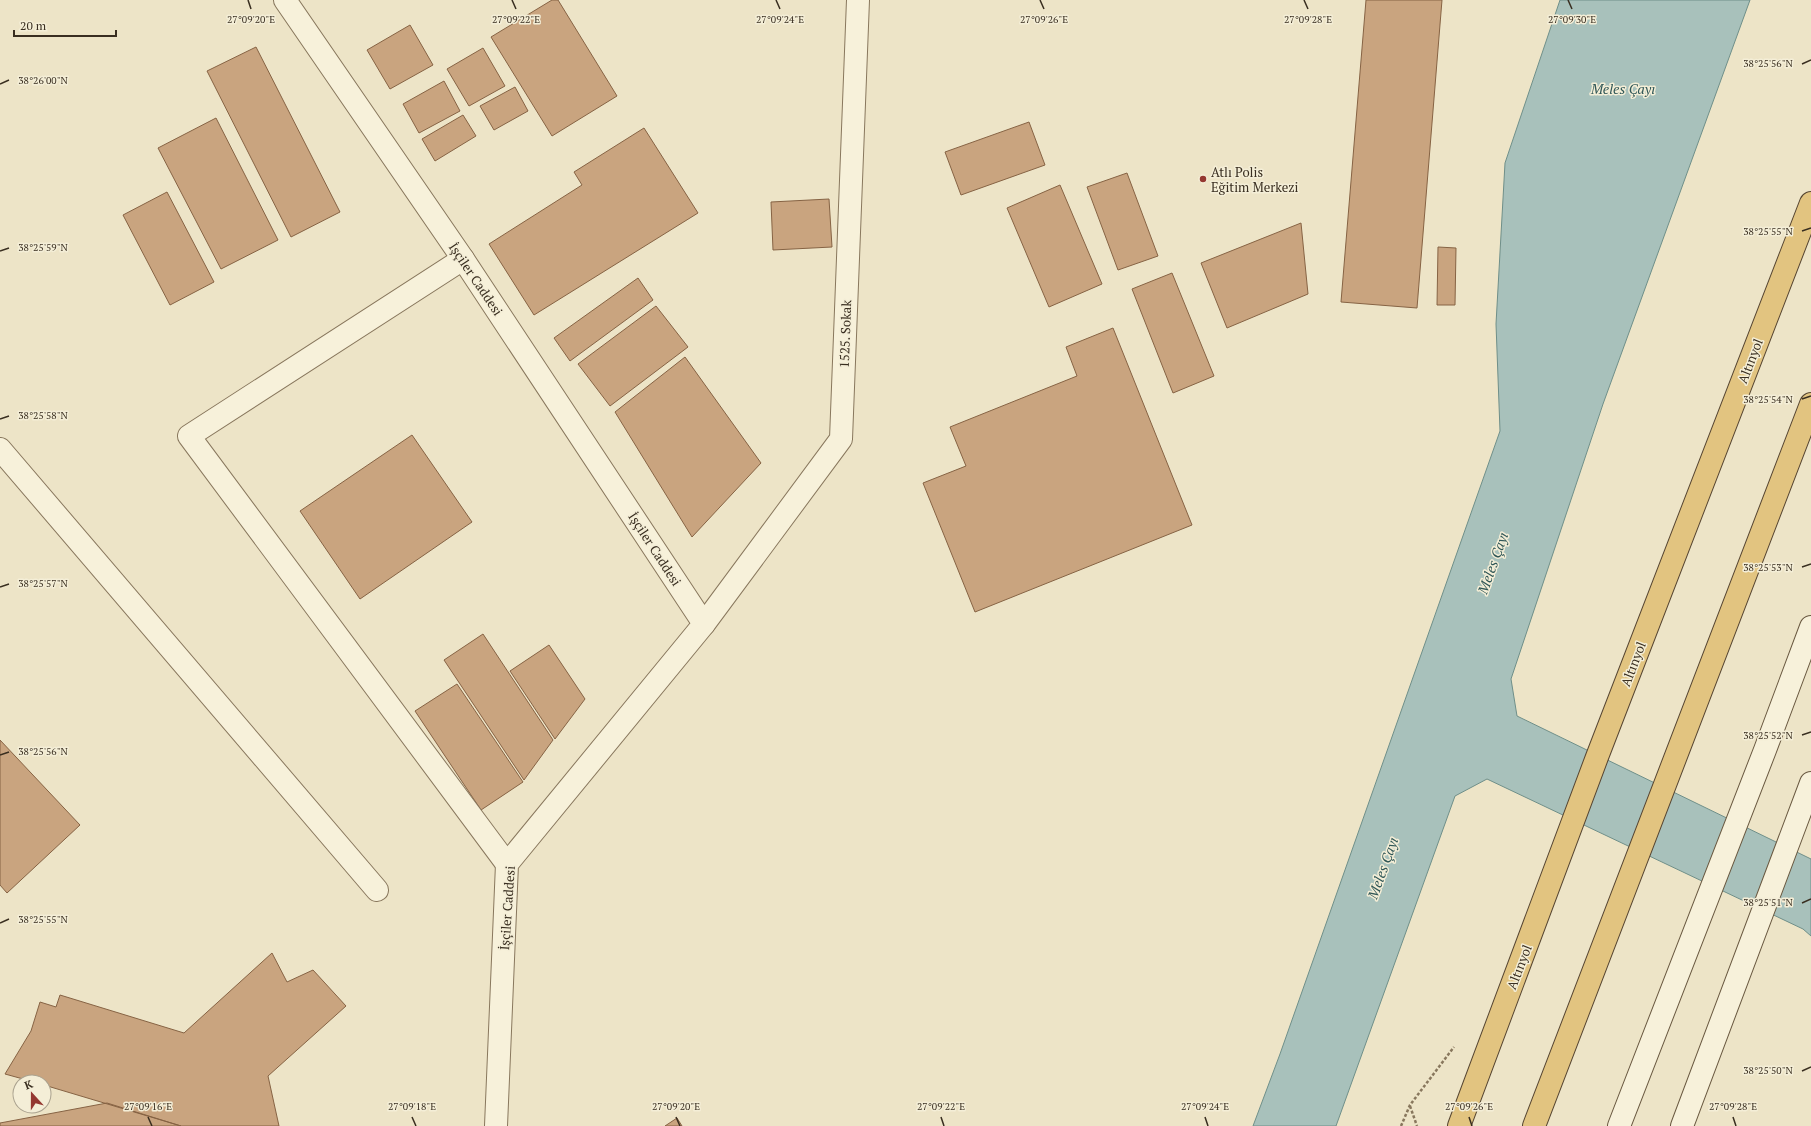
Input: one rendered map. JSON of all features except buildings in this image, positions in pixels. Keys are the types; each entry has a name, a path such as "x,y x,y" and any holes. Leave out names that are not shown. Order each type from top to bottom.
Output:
{"highway":[{"name":"Altınyol","path":"1459,1126 1600,749 1811,203"},
{"path":"1534,1126 1811,404"}],"street":[{"name":"İşçiler Caddesi","path":"285,0 463,258 704,624 507,864 496,1126"},
{"name":"1525. Sokak","path":"704,624 841,438 858,0"},
{"path":"463,258 189,436 507,864"},
{"path":"0,449 377,890"},
{"path":"1619,1126 1765,750 1811,627"},
{"path":"1682,1126 1811,783"}],"path":[{"path":"1401,1126 1410,1105 1454,1047"},
{"path":"1410,1105 1417,1126"}],"water":[{"name":"Meles Çayı","path":"1560,0 1750,0 1603,404 1511,679 1517,716 1811,859 1811,936 1803,929 1487,779 1455,796 1336,1126 1253,1126 1280,1054 1500,431 1496,324 1505,163"}],"place":[{"name":"Atlı Polis Eğitim Merkezi","path":"1203,179"}]}
